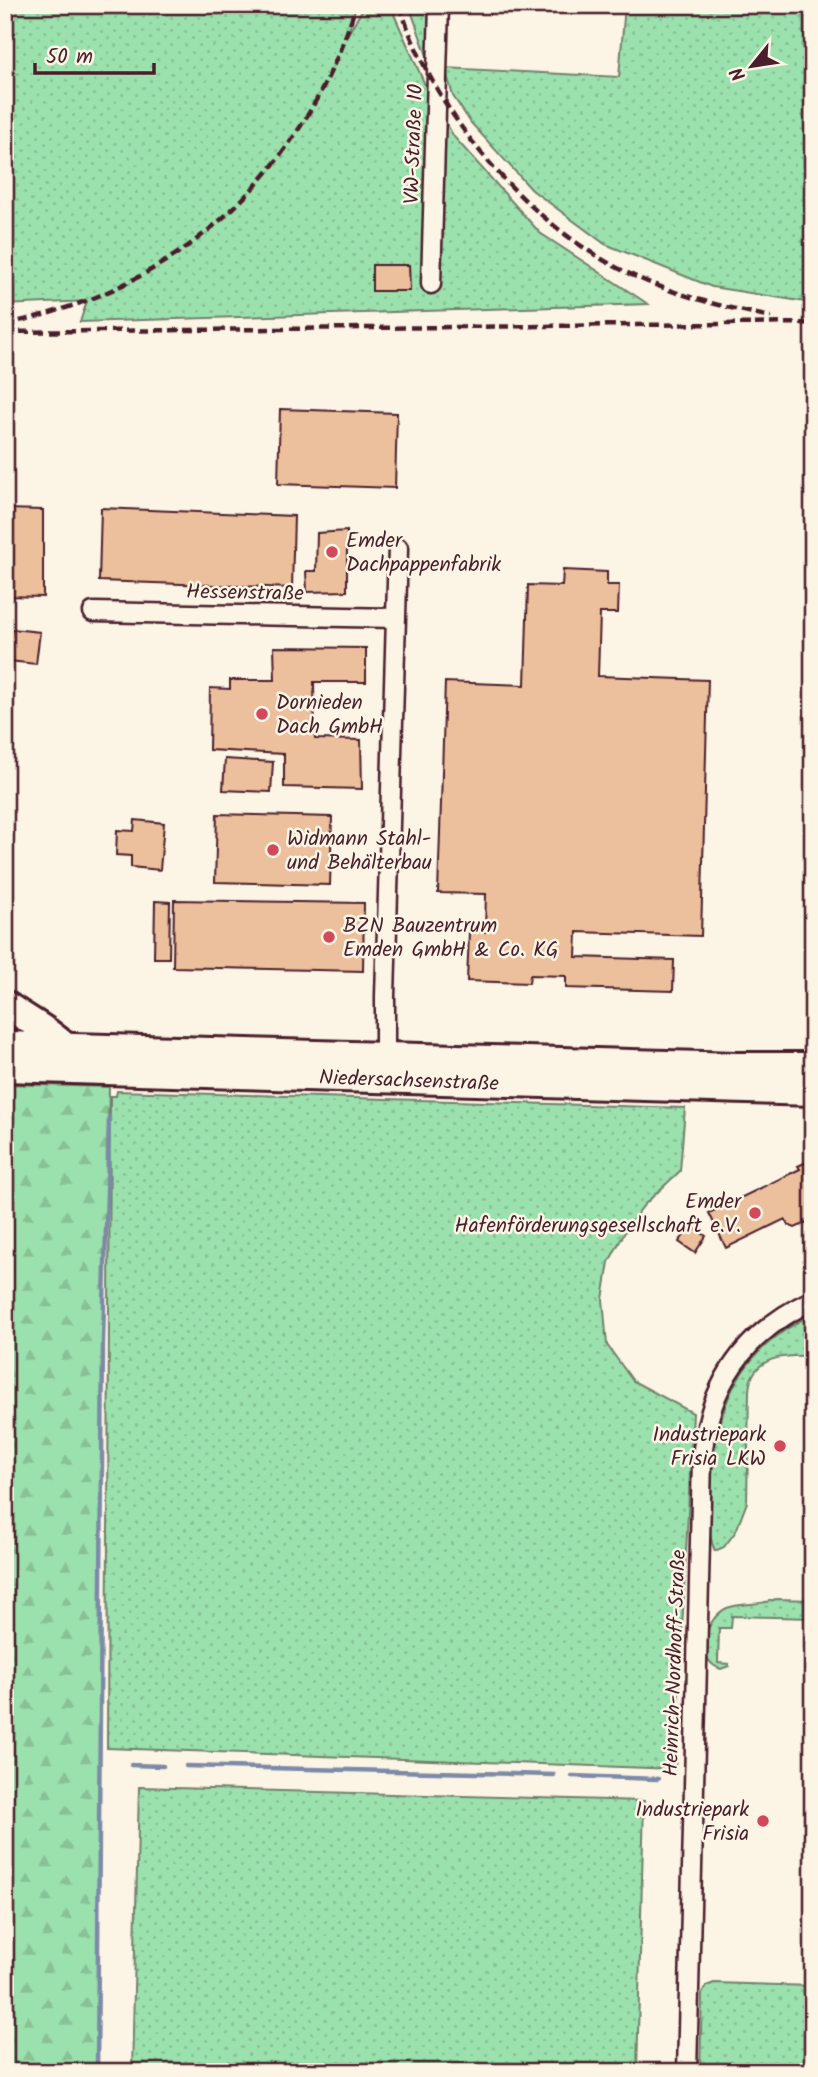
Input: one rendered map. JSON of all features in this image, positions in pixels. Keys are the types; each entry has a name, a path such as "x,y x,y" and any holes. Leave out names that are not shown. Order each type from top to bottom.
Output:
{"main road":[{"path":"5,1004 32,1023 51,1032 67,1048"},
{"name":"Niedersachsenstraße","path":"5,1045 813,1092"},
{"name":"Niedersachsenstraße","path":"5,1068 813,1066"}],"street":[{"name":"VW-Straße 10","path":"431,284 439,5"},
{"path":"385,1068 398,548"},
{"name":"Hessenstraße","path":"93,612 395,618"},
{"name":"Heinrich-Nordhoff-Straße","path":"687,2072 702,1459 706,1425 725,1376 744,1351 774,1324 813,1300"}],"green space":[{"path":"5,5 356,5 348,34 365,5 390,5 425,85 454,137 540,233 648,304 80,322 87,301 5,305"},
{"path":"409,5 430,5 427,56"},
{"path":"625,5 813,5 813,303 712,287 605,244 532,190 471,123 453,96 445,68 619,77"},
{"path":"5,1084 109,1087 103,1342 97,2072 5,2072"},
{"path":"117,1091 685,1108 680,1171 644,1205 628,1226 609,1262 603,1299 607,1345 633,1381 693,1413 675,1769 107,1748 110,1096 116,1096"},
{"path":"813,1314 813,1356 781,1357 772,1360 756,1370 751,1379 747,1502 736,1531 724,1547 715,1551 709,1528 713,1458 725,1407 748,1364 766,1345"},
{"path":"776,1599 813,1600 813,1618 732,1616 731,1628 719,1628 718,1663 729,1666 721,1669 712,1664 707,1657 705,1639 719,1613 733,1606"},
{"path":"139,1787 644,1801 637,2072 132,2072"},
{"path":"714,1983 813,1986 813,2072 700,2072 702,1994 706,1986"}],"building":[{"path":"372,265 409,265 410,291 372,291"},
{"path":"280,409 397,413 395,488 278,484"},
{"path":"101,508 294,516 292,588 99,581"},
{"path":"5,509 43,510 43,597 5,596"},
{"name":"Emder Dachpappenfabrik","path":"347,531 347,591 307,592 306,571 316,571 317,533"},
{"path":"563,570 607,572 607,585 619,585 618,613 600,613 598,676 708,680 701,936 577,932 576,957 674,960 673,991 566,988 566,976 530,975 529,983 467,981 469,932 485,932 486,894 438,893 445,682 525,685 528,585 562,586"},
{"path":"12,629 40,632 36,664 9,661"},
{"name":"Dornieden Dach GmbH","path":"274,647 366,648 366,682 314,682 315,739 361,740 362,789 284,787 284,754 209,750 210,688 230,689 230,680 275,680"},
{"path":"225,759 273,762 271,792 223,790"},
{"name":"Widmann Stahl- und Behälterbau","path":"217,814 332,817 330,885 215,882"},
{"path":"135,820 164,823 160,870 131,867 131,856 116,855 117,830 134,831"},
{"path":"174,900 364,903 363,971 173,967"},
{"path":"155,901 170,902 169,958 154,958"},
{"path":"813,1159 813,1220 795,1228 788,1225 785,1219 726,1248 709,1213 800,1169 798,1166"},
{"path":"691,1226 706,1236 695,1253 679,1242"}],"waterway":[{"path":"97,2072 103,1342 109,1117"},
{"path":"131,1765 163,1766"},
{"path":"186,1766 554,1775"},
{"path":"572,1776 658,1779"}],"railway":[{"path":"5,324 68,307 126,283 179,252 226,215 268,171 304,121 333,66 356,5"},
{"path":"400,5 415,46 436,87 461,126 490,164 558,229 596,255 634,276 701,300 771,317"},
{"path":"5,332 813,323"}],"place":[{"name":"Emder Dachpappenfabrik","path":"332,552"},
{"name":"Dornieden Dach GmbH","path":"262,714"},
{"name":"Widmann Stahl- und Behälterbau","path":"273,850"},
{"name":"BZN Bauzentrum Emden GmbH & Co. KG","path":"329,937"},
{"name":"Emder Hafenförderungsgesellschaft e.V.","path":"755,1213"},
{"name":"Industriepark Frisia LKW","path":"780,1446"},
{"name":"Industriepark Frisia","path":"763,1821"}]}
